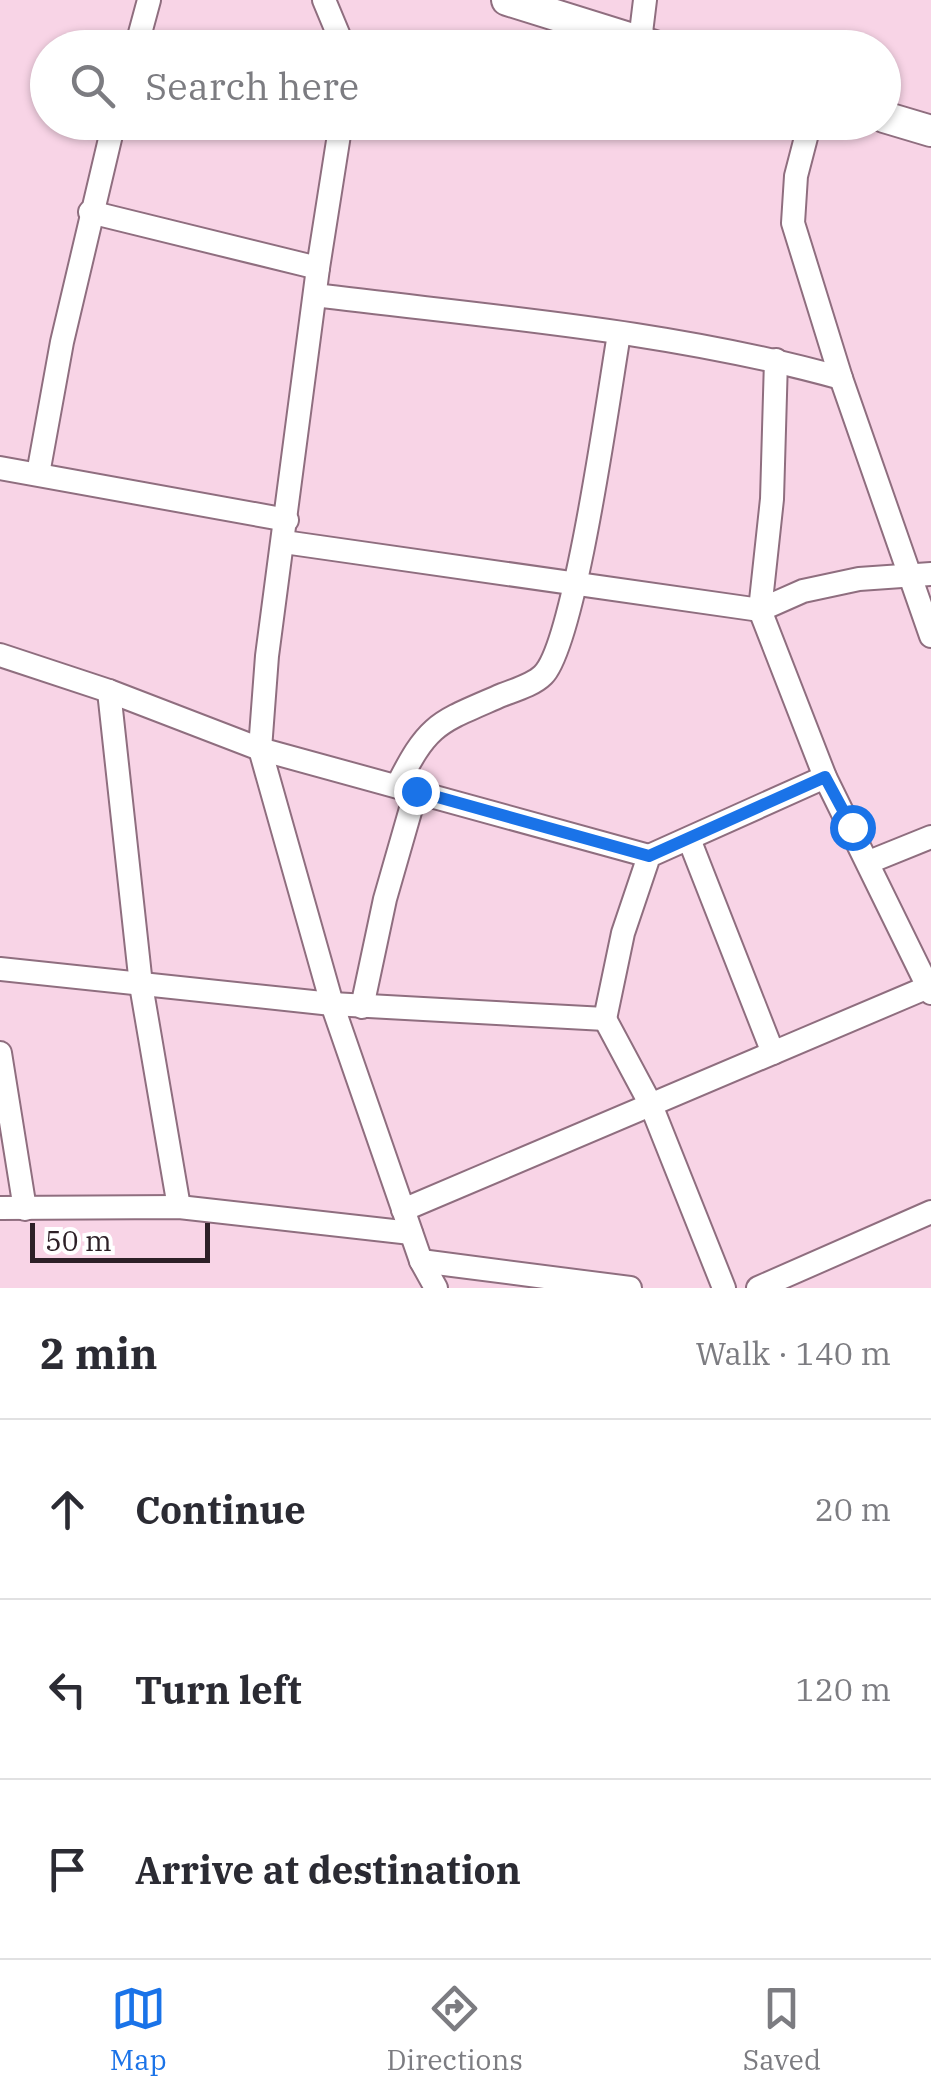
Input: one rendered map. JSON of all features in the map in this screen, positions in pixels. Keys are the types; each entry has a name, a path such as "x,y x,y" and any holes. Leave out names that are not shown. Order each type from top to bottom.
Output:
{"street":[{"path":"141,30 149,0"},
{"path":"324,0 336,30"},
{"path":"507,0 604,30"},
{"path":"645,0 648,30"},
{"path":"901,122 931,132"},
{"path":"38,474 90,212 109,140"},
{"path":"339,140 318,268 267,656 260,749 332,1004 421,1261 436,1288"},
{"path":"805,140 796,176 793,223 840,378 921,576 931,636"},
{"path":"90,212 318,268"},
{"path":"315,295 619,334 776,360 840,378"},
{"path":"362,1006 416,748 430,730 450,718 540,679 556,654 575,584 619,334"},
{"path":"403,1210 930,990 825,777 760,610 772,499 776,360"},
{"path":"0,468 286,531 575,584 760,610 802,591 859,579 921,576"},
{"path":"0,655 109,691 260,749 649,856 825,777"},
{"path":"109,691 141,985 179,1207"},
{"path":"869,862 931,837"},
{"path":"689,839 772,1053"},
{"path":"649,856 624,933 605,1019 651,1105 724,1288"},
{"path":"0,969 332,1004 605,1019"},
{"path":"0,1053 25,1209"},
{"path":"0,1208 179,1207 411,1233"},
{"path":"758,1288 931,1212"},
{"path":"421,1261 630,1288"}],"route":[{"path":"416,791 649,856 825,777 852,827"}]}
